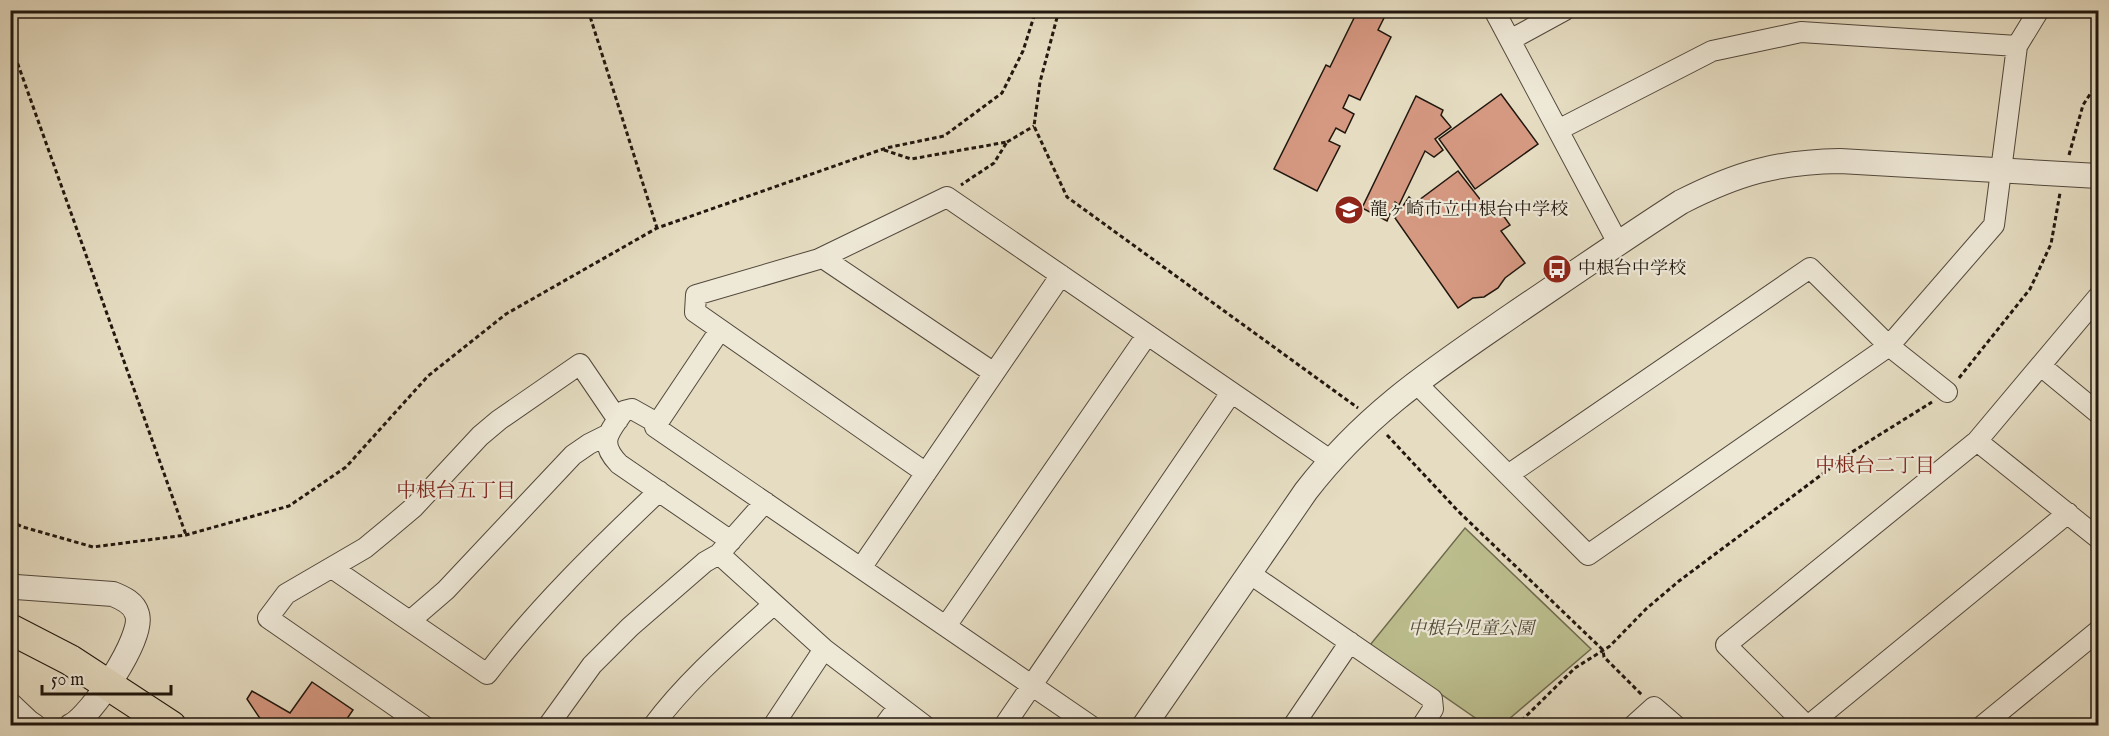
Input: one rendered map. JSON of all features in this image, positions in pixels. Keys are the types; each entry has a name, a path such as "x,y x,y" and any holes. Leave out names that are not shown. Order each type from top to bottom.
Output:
{"main road":[{"path":"10,629 48,648 108,684 171,726"}],"street":[{"path":"1494,10 1618,243"},
{"path":"1510,40 1564,10"},
{"path":"1415,382 1588,555 1889,346 1994,225 2017,46 2040,10"},
{"path":"1558,130 1712,51 1801,32 2017,46"},
{"path":"1144,726 1330,460 1372,418 1415,382 1681,202 1708,188 1742,175 1802,162 1840,161 2098,176"},
{"path":"926,473 695,312 696,295 823,258 947,197 1330,460"},
{"path":"823,258 994,373"},
{"path":"1508,475 1810,268 1889,346 1947,392"},
{"path":"861,568 1061,275"},
{"path":"2068,513 1808,726 1726,645 1977,441 2098,297"},
{"path":"720,330 655,427 1091,726"},
{"path":"946,626 1147,335"},
{"path":"424,726 268,618 286,594 365,548 414,507 480,436 499,420 580,364 612,428 609,453 619,464 659,491 725,548 774,604 824,649 925,726"},
{"path":"2040,366 2098,413"},
{"path":"1004,726 1231,393"},
{"path":"410,621 446,590 573,455 612,428 624,411 632,409 657,423"},
{"path":"1977,441 2098,538"},
{"path":"332,568 487,674 517,634 587,559 659,491"},
{"path":"548,726 592,665 630,627 705,562 725,548 765,502"},
{"path":"1249,573 1432,699 1433,709 1422,726"},
{"path":"10,584 16,587 113,594 133,606 138,616 134,640 108,684 89,711 71,726"},
{"path":"653,726 665,709 774,604"},
{"path":"1982,726 2098,631"},
{"path":"1293,726 1350,642"},
{"path":"773,726 824,649"},
{"path":"10,705 34,726"},
{"path":"884,726 899,706"},
{"path":"1634,726 1654,706 1676,726"}],"path":[{"path":"588,10 657,228"},
{"path":"10,521 23,527 93,547 186,536 289,506 346,467 428,376 506,314 657,228 882,149 944,136 1002,93 1023,51 1036,10"},
{"path":"1059,10 1040,82 1034,126 1067,197 1372,418 1458,511 1603,650 1604,657 1654,706"},
{"path":"10,42 186,536"},
{"path":"1515,726 1575,668 1610,646 1646,609 1679,581 1852,452 1947,392 2030,289 2051,244 2063,174 2083,105 2098,82"},
{"path":"882,149 911,159 1007,142 1034,126"},
{"path":"947,197 950,192 994,163 1007,142"}],"green space":[{"name":"中根台児童公園","path":"1465,528 1591,649 1502,725 1487,726 1370,645"}],"building":[{"path":"1358,10 1388,10 1378,30 1391,37 1360,100 1349,95 1343,108 1354,114 1345,133 1336,128 1329,141 1340,146 1317,191 1274,169 1326,65 1330,67"},
{"path":"1501,94 1538,144 1475,189 1439,139"},
{"path":"1416,96 1443,110 1441,115 1451,127 1435,139 1443,150 1434,157 1425,151 1399,205 1395,202 1387,221 1362,208"},
{"path":"1458,171 1486,207 1493,201 1510,225 1501,231 1525,263 1505,278 1498,288 1484,297 1473,298 1458,308 1395,218 1409,197 1415,203"},
{"path":"312,682 353,710 342,726 265,726 247,699 252,691 290,713"}],"place":[{"name":"龍ヶ崎市立中根台中学校","path":"1349,210"},
{"name":"中根台中学校","path":"1557,269"}],"district":[{"name":"中根台二丁目","path":"1875,466"},
{"name":"中根台五丁目","path":"456,491"}]}
